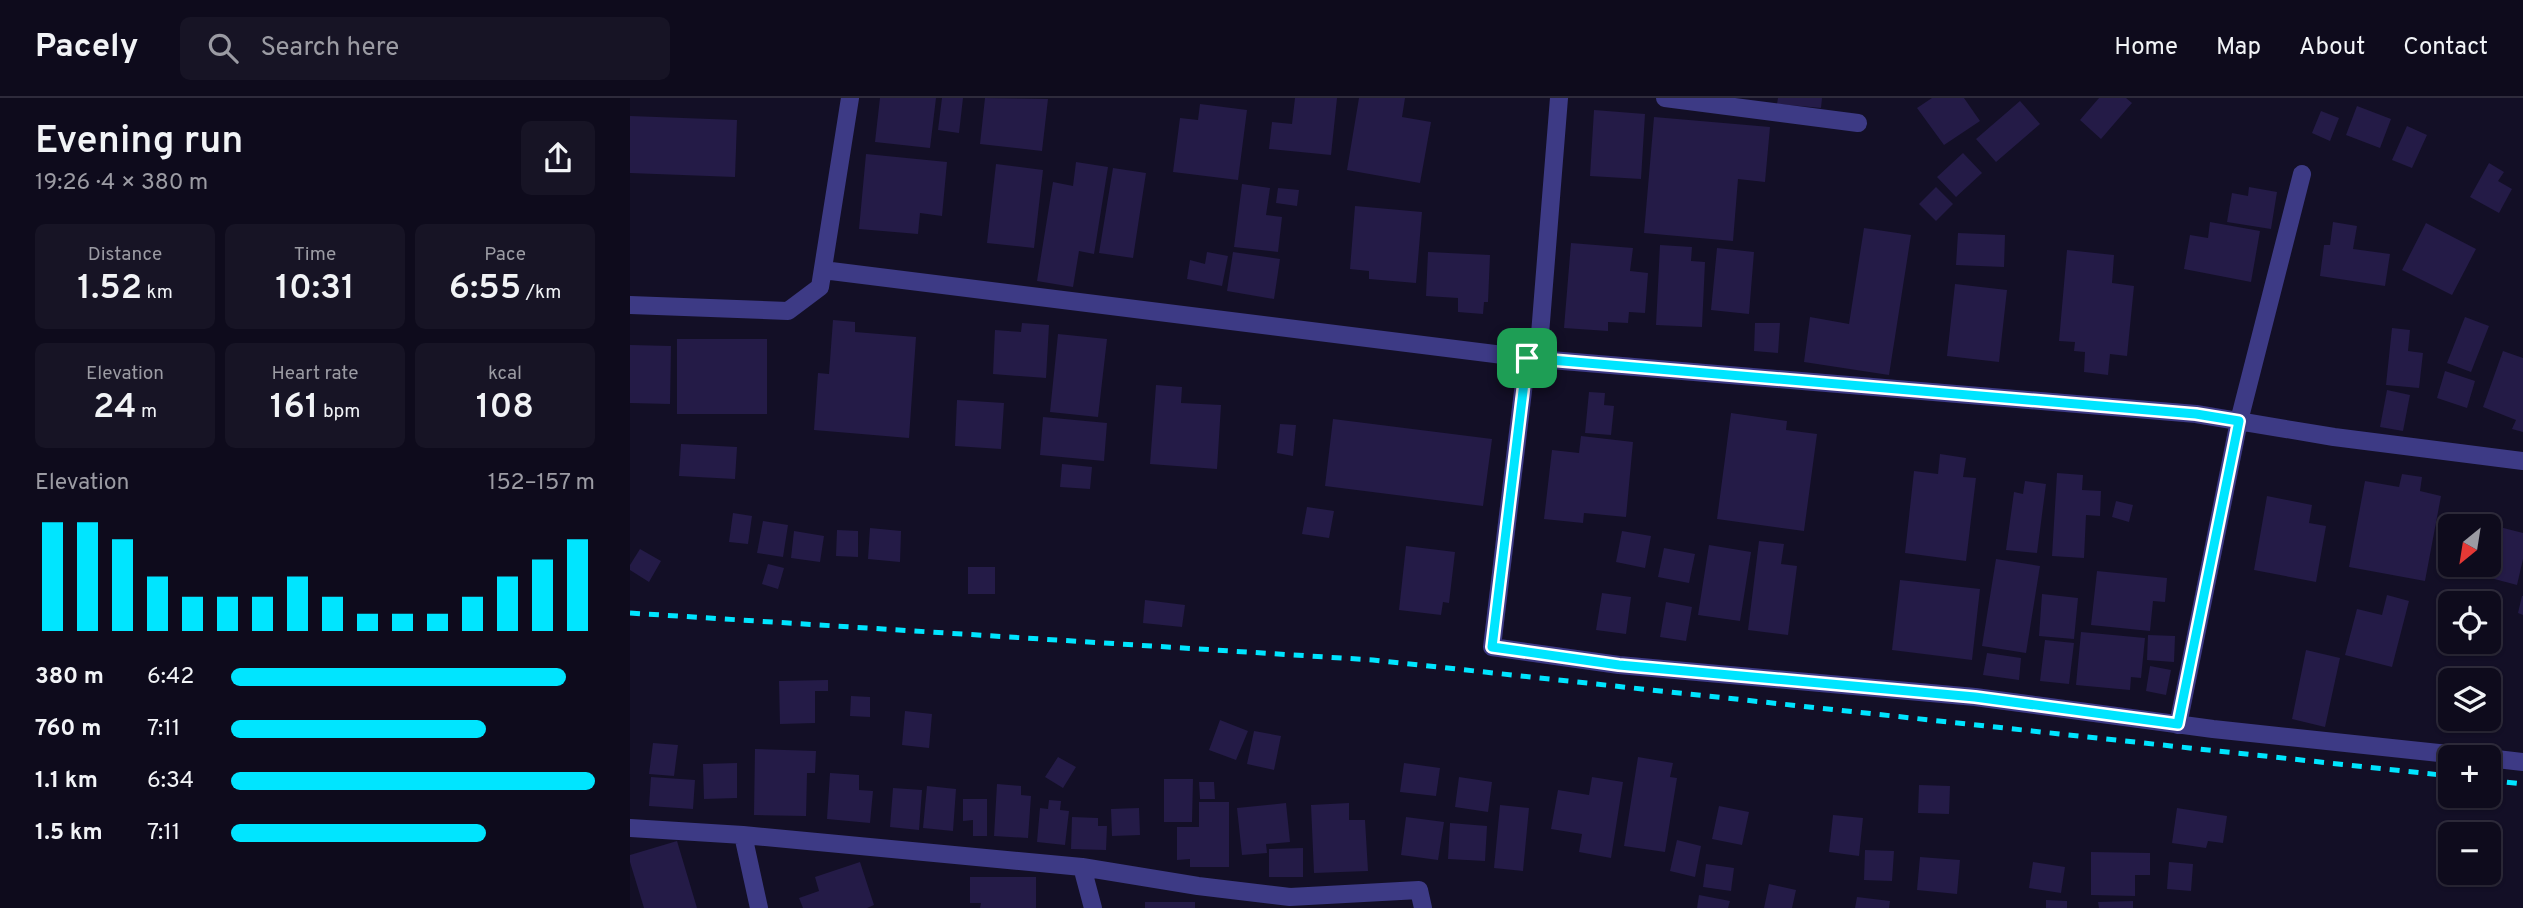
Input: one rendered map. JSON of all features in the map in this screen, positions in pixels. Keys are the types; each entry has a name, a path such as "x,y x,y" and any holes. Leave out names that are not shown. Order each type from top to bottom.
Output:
{"street":[{"path":"630,304 788,312 820,287 850,98"},
{"path":"1559,98 1533,359 1492,647 1619,665 1975,697 2178,724 2438,753"},
{"path":"1665,98 1858,123"},
{"path":"2178,724 2239,421 2302,174"},
{"path":"823,270 1533,359 2196,414 2334,437 2523,461"},
{"path":"2501,760 2523,762"},
{"path":"630,828 743,835 1082,867 1199,886 1290,897 1419,890 1423,908"},
{"path":"743,835 759,908"},
{"path":"1082,867 1093,908"}],"building":[{"path":"880,98 936,98 930,148 875,142"},
{"path":"942,98 963,98 959,133 938,130"},
{"path":"985,98 1048,99 1042,151 980,144"},
{"path":"1295,98 1337,98 1331,155 1269,149 1272,122 1292,124"},
{"path":"1359,98 1405,98 1402,117 1431,122 1420,183 1347,170"},
{"path":"1778,98 1822,98 1821,108 1777,104"},
{"path":"1932,98 1964,98 1980,121 1944,145 1917,108"},
{"path":"2099,98 2126,98 2132,103 2101,139 2080,120"},
{"path":"2020,101 2040,124 1996,162 1976,139"},
{"path":"1200,104 1247,110 1238,180 1173,172 1180,118 1198,120"},
{"path":"2357,106 2391,119 2380,148 2346,135"},
{"path":"1594,110 1645,114 1641,179 1590,176"},
{"path":"2321,111 2339,118 2330,141 2312,133"},
{"path":"630,116 737,120 735,177 630,173"},
{"path":"1654,117 1770,127 1765,182 1738,179 1733,241 1644,233"},
{"path":"2407,126 2427,135 2412,168 2392,160"},
{"path":"1963,153 1982,173 1956,197 1937,177"},
{"path":"866,154 947,162 942,216 920,213 918,234 859,229"},
{"path":"1076,162 1108,167 1094,254 1079,251 1073,287 1037,281 1053,182 1073,186"},
{"path":"2489,163 2504,172 2498,181 2512,189 2499,213 2470,197"},
{"path":"996,164 1043,170 1034,248 987,243"},
{"path":"1113,168 1146,173 1133,258 1099,253"},
{"path":"1242,184 1270,188 1266,215 1282,217 1278,252 1234,247"},
{"path":"1936,187 1953,204 1936,221 1919,204"},
{"path":"2249,187 2277,192 2271,229 2227,222 2232,193 2248,196"},
{"path":"1278,188 1299,190 1297,206 1276,203"},
{"path":"1355,206 1422,212 1416,283 1369,279 1369,271 1350,269"},
{"path":"2210,222 2260,231 2251,282 2184,269 2190,235 2208,238"},
{"path":"2333,222 2357,226 2353,249 2390,254 2385,286 2320,276 2324,245 2330,245"},
{"path":"2426,223 2476,249 2452,295 2402,270"},
{"path":"1864,228 1911,235 1889,375 1804,362 1810,317 1849,324"},
{"path":"1958,233 2005,235 2004,267 1956,265"},
{"path":"1571,243 1633,248 1630,271 1648,273 1645,313 1629,312 1628,323 1608,322 1608,331 1564,328"},
{"path":"1660,245 1692,247 1691,261 1705,262 1702,327 1656,325"},
{"path":"1717,248 1754,252 1749,314 1711,310"},
{"path":"2067,250 2114,255 2112,283 2134,286 2127,356 2110,354 2108,375 2084,372 2085,352 2074,351 2075,342 2059,341"},
{"path":"1207,252 1228,256 1222,286 1187,279 1190,260 1205,264"},
{"path":"1233,252 1280,259 1274,299 1227,291"},
{"path":"1428,252 1490,255 1488,302 1484,302 1483,314 1458,312 1458,298 1426,296"},
{"path":"1955,284 2007,290 1999,362 1947,356"},
{"path":"2465,317 2489,326 2471,372 2447,363"},
{"path":"833,320 855,322 855,332 916,337 909,438 814,430 818,373 829,374"},
{"path":"1022,323 1049,325 1046,378 993,374 995,330 1021,332"},
{"path":"1755,323 1780,323 1778,353 1754,351"},
{"path":"2392,328 2410,330 2408,351 2423,353 2419,388 2386,385"},
{"path":"1058,334 1107,339 1098,417 1050,412"},
{"path":"677,339 767,339 767,414 677,414"},
{"path":"630,345 671,346 670,404 630,403"},
{"path":"2503,351 2523,358 2523,432 2512,429 2516,420 2483,407"},
{"path":"2445,371 2475,381 2467,408 2437,398"},
{"path":"1156,385 1182,387 1181,403 1221,405 1217,469 1150,464"},
{"path":"2387,390 2410,395 2403,431 2380,427"},
{"path":"1589,392 1605,393 1604,405 1614,406 1611,435 1585,433"},
{"path":"957,400 1004,403 1001,449 955,446"},
{"path":"1731,413 1787,421 1786,430 1817,434 1804,531 1717,519"},
{"path":"1043,417 1107,423 1104,461 1040,455"},
{"path":"1333,419 1492,439 1483,506 1325,486"},
{"path":"1280,424 1296,425 1293,456 1277,453"},
{"path":"1581,436 1633,442 1626,517 1584,513 1583,523 1544,519 1552,450 1579,453"},
{"path":"681,444 737,447 735,479 679,476"},
{"path":"1940,454 1966,458 1963,477 1976,478 1966,561 1905,553 1914,471 1938,474"},
{"path":"1062,464 1092,467 1090,489 1060,487"},
{"path":"2057,473 2083,475 2082,490 2101,491 2100,516 2086,515 2084,558 2052,556"},
{"path":"2402,474 2422,477 2420,491 2441,496 2425,581 2349,567 2365,481 2399,487"},
{"path":"2025,481 2046,484 2037,553 2006,550 2014,492 2023,494"},
{"path":"2267,496 2312,505 2309,523 2326,526 2316,582 2254,570"},
{"path":"2116,501 2133,505 2129,522 2112,517"},
{"path":"1307,507 1334,511 1329,538 1302,534"},
{"path":"733,513 752,516 748,544 729,542"},
{"path":"763,521 788,525 783,557 757,553"},
{"path":"2501,527 2523,533 2523,559 2517,585 2491,578 2501,578"},
{"path":"870,528 901,531 900,562 868,559"},
{"path":"837,530 858,531 858,557 836,556"},
{"path":"794,531 824,536 820,562 791,558"},
{"path":"1622,531 1651,536 1645,568 1616,562"},
{"path":"1759,541 1784,544 1781,564 1797,566 1788,635 1748,630"},
{"path":"1709,545 1751,552 1740,621 1698,615"},
{"path":"1406,546 1455,552 1449,603 1443,602 1441,615 1399,610"},
{"path":"1664,548 1695,554 1689,583 1658,577"},
{"path":"640,549 661,561 649,582 630,570 630,565"},
{"path":"1996,559 2040,566 2026,653 1982,646"},
{"path":"768,564 784,568 778,589 762,584"},
{"path":"968,567 995,567 995,594 968,594"},
{"path":"2097,571 2167,578 2165,602 2153,601 2150,631 2091,625"},
{"path":"1900,580 1980,589 1972,660 1892,650"},
{"path":"1602,593 1631,597 1626,634 1596,630"},
{"path":"2042,594 2078,598 2074,639 2039,636"},
{"path":"2387,595 2409,601 2392,667 2345,655 2357,609 2382,615"},
{"path":"2523,596 2523,615 2518,613"},
{"path":"1145,600 1185,605 1182,627 1143,623"},
{"path":"1666,602 1692,607 1686,641 1660,637"},
{"path":"2081,632 2145,638 2141,678 2131,677 2130,690 2076,685"},
{"path":"2148,635 2175,636 2174,662 2147,660"},
{"path":"2045,640 2074,643 2069,684 2040,681"},
{"path":"2306,650 2340,658 2325,727 2292,719"},
{"path":"1987,653 2021,658 2019,680 1983,675"},
{"path":"2150,666 2171,670 2166,695 2146,691"},
{"path":"828,680 828,691 815,691 815,723 780,724 779,681"},
{"path":"851,696 870,697 870,717 850,716"},
{"path":"905,711 932,714 929,748 902,745"},
{"path":"1220,720 1248,731 1236,760 1209,750"},
{"path":"1254,731 1281,736 1274,770 1247,764"},
{"path":"653,743 678,745 674,776 649,774"},
{"path":"755,749 816,751 815,773 807,773 806,816 754,815"},
{"path":"1058,757 1076,767 1063,788 1045,777"},
{"path":"1638,757 1673,763 1670,777 1677,778 1665,852 1624,846"},
{"path":"737,763 737,798 704,799 703,764"},
{"path":"1404,763 1440,768 1436,796 1400,792"},
{"path":"830,773 859,775 859,790 873,791 870,823 827,819"},
{"path":"651,777 695,780 693,809 649,806"},
{"path":"1459,777 1492,782 1488,812 1455,807"},
{"path":"1592,777 1623,782 1611,858 1579,852 1582,834 1551,829 1558,790 1589,795"},
{"path":"1164,779 1193,779 1192,822 1164,822"},
{"path":"1199,782 1214,782 1215,799 1200,799"},
{"path":"997,784 1021,786 1021,795 1031,796 1028,838 994,836"},
{"path":"1919,785 1950,786 1949,814 1918,813"},
{"path":"927,786 956,789 953,831 923,828"},
{"path":"893,788 922,790 919,830 890,827"},
{"path":"963,799 987,799 987,836 973,836 973,820 963,821"},
{"path":"1049,800 1061,801 1060,810 1069,811 1065,845 1037,842 1040,808 1048,809"},
{"path":"1199,802 1229,802 1229,867 1190,867 1190,859 1177,860 1177,827 1199,827"},
{"path":"1286,803 1290,842 1266,844 1267,853 1242,855 1237,808"},
{"path":"1349,803 1349,820 1365,820 1368,871 1314,873 1311,805"},
{"path":"1500,805 1529,808 1523,871 1494,868"},
{"path":"1719,806 1749,812 1742,845 1712,839"},
{"path":"1139,808 1140,835 1112,836 1111,809"},
{"path":"2177,808 2227,816 2223,843 2208,841 2206,848 2172,843"},
{"path":"1833,815 1863,818 1859,856 1829,852"},
{"path":"1072,817 1098,818 1098,826 1107,826 1106,850 1071,849"},
{"path":"1406,817 1444,822 1438,860 1401,855"},
{"path":"1450,823 1487,826 1485,861 1448,859"},
{"path":"1677,840 1701,846 1695,877 1670,871"},
{"path":"677,841 697,908 644,908 630,855"},
{"path":"1303,848 1303,877 1269,877 1269,849"},
{"path":"1865,850 1894,851 1892,881 1864,880"},
{"path":"2091,852 2150,853 2150,875 2135,875 2135,896 2091,895"},
{"path":"1920,857 1960,860 1957,894 1917,890"},
{"path":"860,862 874,905 867,908 803,908 799,898 819,891 815,877"},
{"path":"2033,862 2065,867 2061,893 2029,888"},
{"path":"2169,862 2193,864 2191,891 2167,889"},
{"path":"1706,864 1734,868 1731,891 1703,887"},
{"path":"970,877 1036,877 1036,908 980,908 981,903 970,903"},
{"path":"1769,884 1796,890 1792,908 1764,908"},
{"path":"1699,895 1730,901 1728,908 1697,908"},
{"path":"1857,897 1890,901 1889,908 1855,908"},
{"path":"2046,900 2067,901 2067,908 2046,908"},
{"path":"2133,901 2133,908 2099,908 2098,902"},
{"path":"1145,902 1195,902 1195,908 1145,908"}],"railway":[{"path":"630,613 1373,660 2438,775"},
{"path":"2501,781 2523,784"}],"route":[{"path":"1527,358 2196,414 2239,421 2178,724 1975,697 1619,665 1492,647 1527,358"}]}
